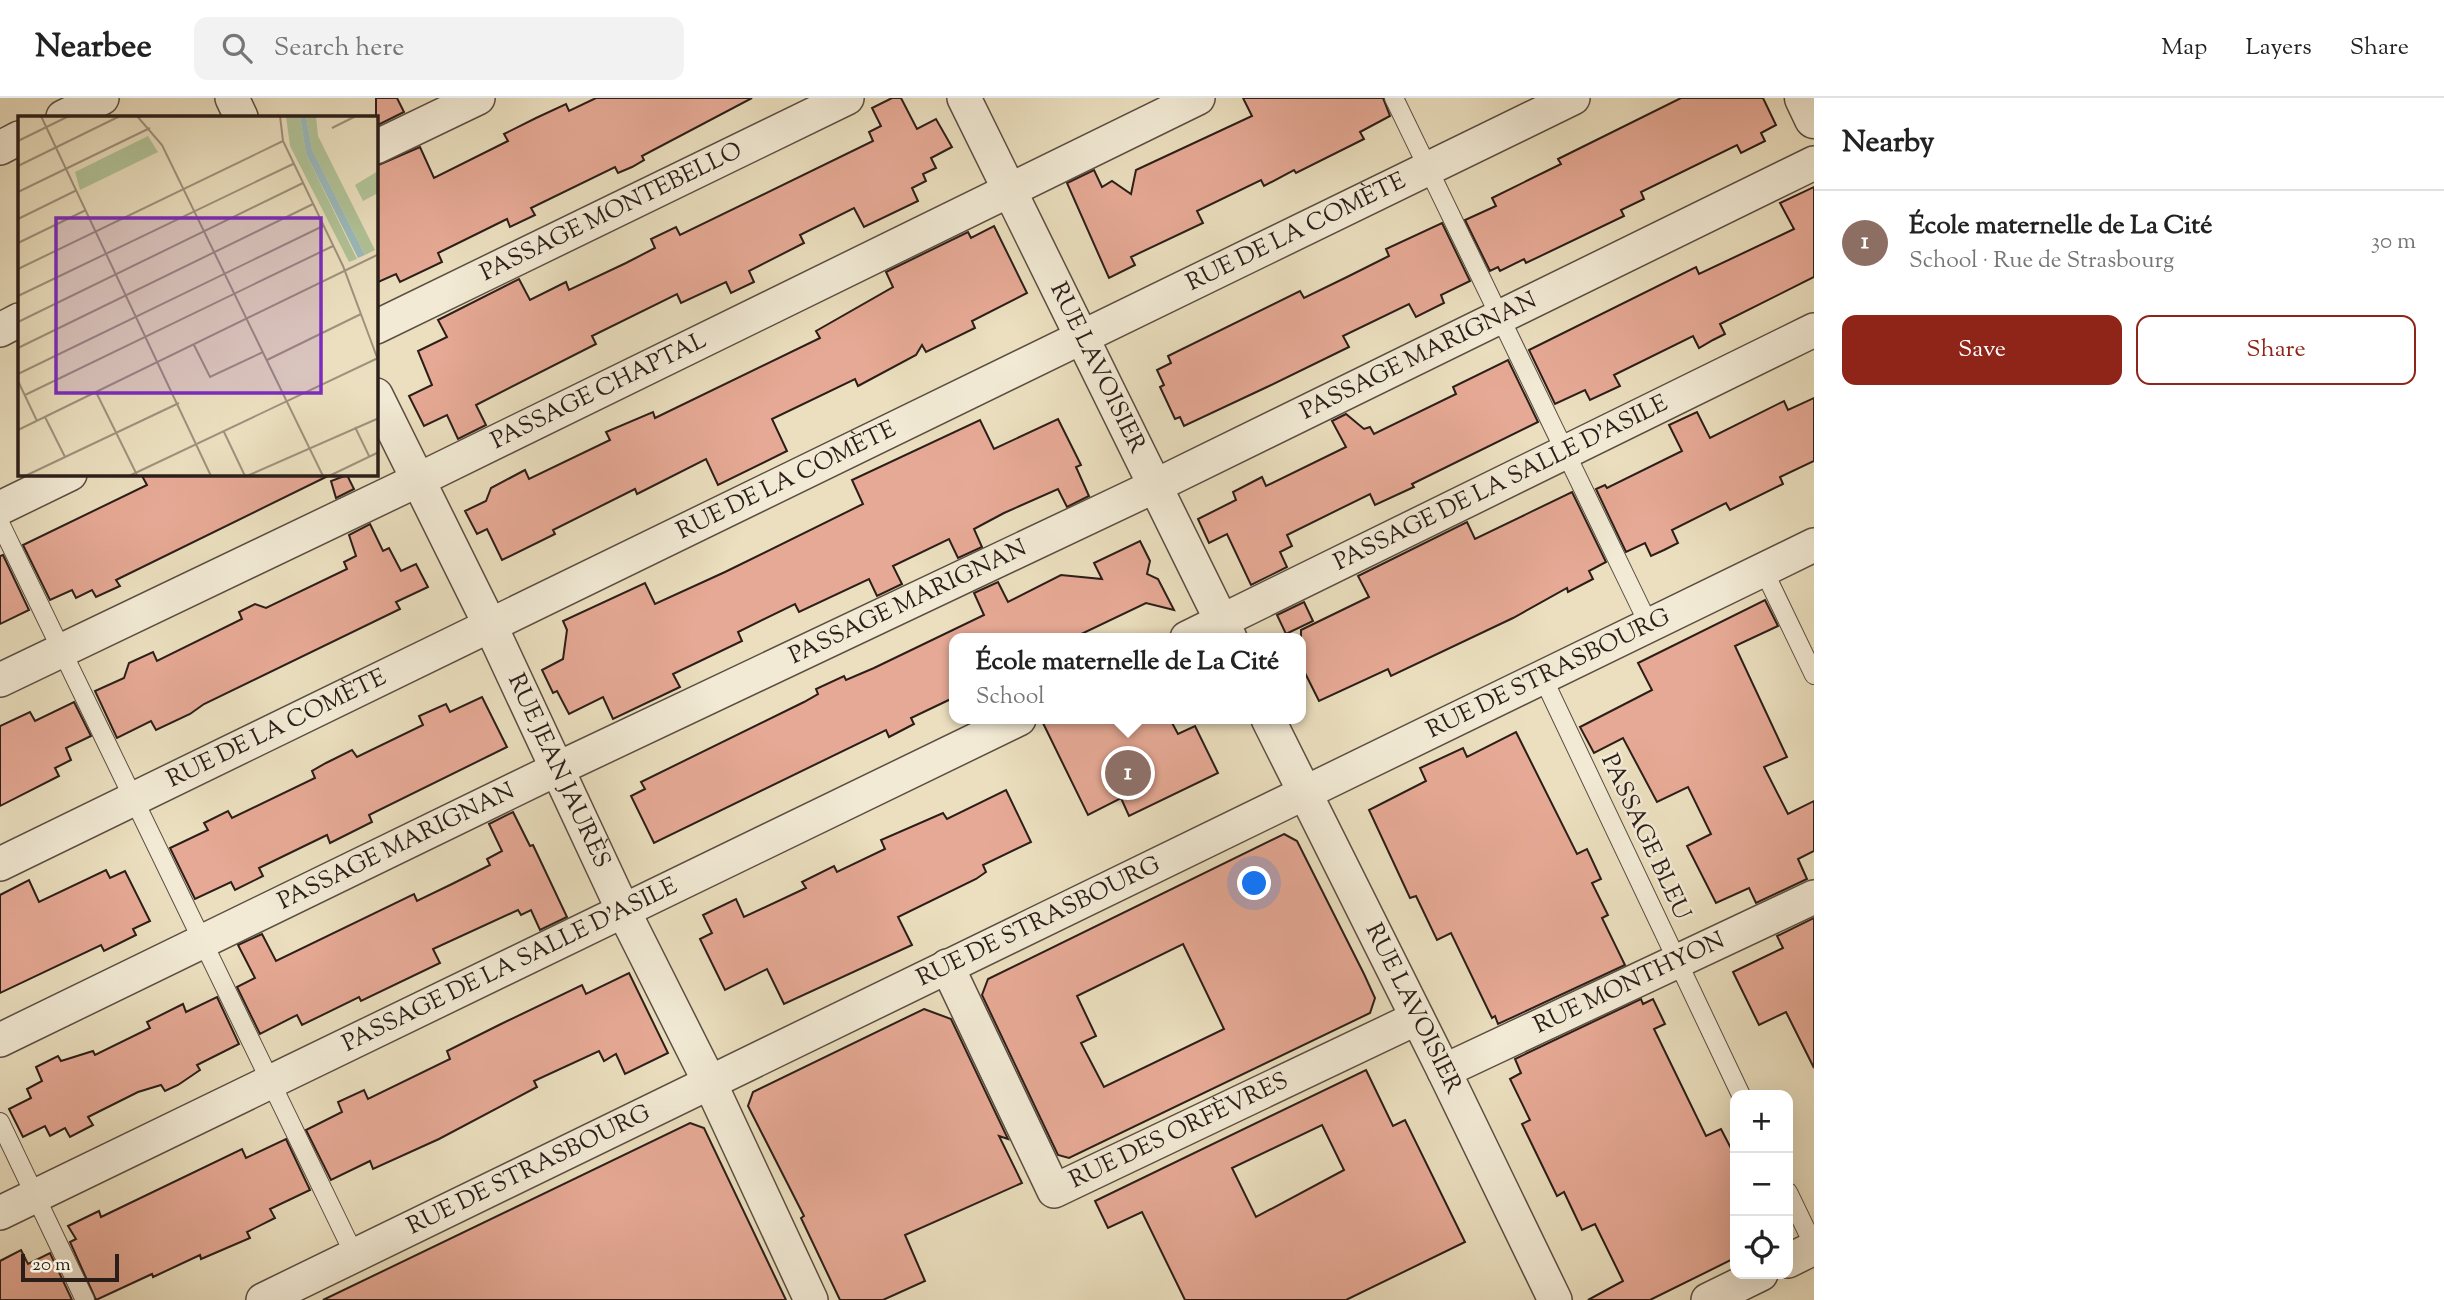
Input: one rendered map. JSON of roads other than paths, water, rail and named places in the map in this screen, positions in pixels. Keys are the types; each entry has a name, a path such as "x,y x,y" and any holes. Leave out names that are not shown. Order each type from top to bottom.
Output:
{"street":[{"path":"65,116 102,98"},
{"path":"232,98 241,116"},
{"path":"378,146 478,98"},
{"name":"PASSAGE MONTEBELLO","path":"378,326 847,98"},
{"name":"RUE LAVOISIER","path":"964,98 1226,630"},
{"name":"PASSAGE CHAPTAL","path":"0,680 418,480 1198,98"},
{"name":"RUE DE LA COMÈTE","path":"0,864 1573,98"},
{"path":"1804,98 1814,119"},
{"path":"0,148 18,139"},
{"name":"PASSAGE MARIGNAN","path":"0,1041 558,769 1155,486 1814,163"},
{"path":"0,330 18,321"},
{"name":"PASSAGE DE LA SALLE D'ASILE","path":"1226,630 1567,452 1814,330"},
{"name":"RUE JEAN JAURÈS","path":"378,399 490,625 622,908 709,1081 811,1300"},
{"path":"0,508 66,476"},
{"name":"RUE DE STRASBOURG","path":"274,1298 354,1254 1814,545"},
{"name":"PASSAGE DE LA SALLE D'ASILE","path":"0,1213 270,1083 622,908 1008,724"},
{"name":"RUE LAVOISIER","path":"1270,724 1555,1300"},
{"name":"RUE MONTHYON","path":"1444,1071 1814,897"},
{"name":"RUE DES ORFÈVRES","path":"947,966 1054,1191 1417,1018"},
{"path":"1793,1258 1814,1247"},
{"path":"1708,1300 1752,1279"}],"lane":[{"path":"1394,98 1649,625"},
{"path":"0,523 354,1254"},
{"path":"1763,569 1814,675"},
{"name":"PASSAGE BLEU","path":"1542,676 1739,1090"},
{"path":"0,1122 85,1300"},
{"path":"1793,1203 1814,1247"}],"place":[{"name":"École maternelle de La Cité","path":"1128,773"}]}
